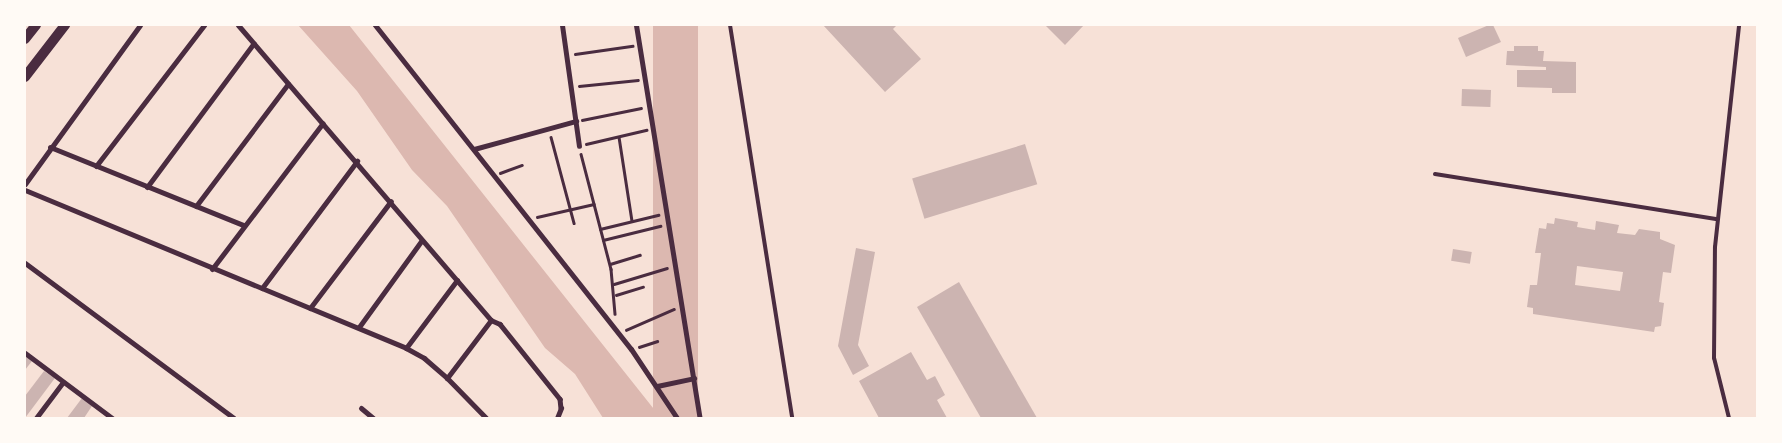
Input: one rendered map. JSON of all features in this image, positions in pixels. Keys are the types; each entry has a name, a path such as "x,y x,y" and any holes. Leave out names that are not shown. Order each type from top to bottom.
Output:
{"main road":[{"path":"25,39 36,25"},
{"path":"25,77 66,25"}],"street":[{"path":"25,182 140,25"},
{"path":"96,166 204,25"},
{"path":"238,25 357,161 490,320 500,324 560,399 561,408 557,418"},
{"path":"375,25 631,349 677,418"},
{"path":"562,25 579,146"},
{"path":"636,25 700,418"},
{"path":"148,187 254,43"},
{"path":"196,206 288,84"},
{"path":"474,149 549,130 576,121"},
{"path":"212,269 323,123"},
{"path":"50,147 243,226"},
{"path":"262,288 357,161"},
{"path":"25,190 406,348 424,358 447,378 486,418"},
{"path":"310,308 391,201"},
{"path":"359,327 422,240"},
{"path":"25,263 234,418"},
{"path":"406,348 457,280"},
{"path":"447,378 490,320"},
{"path":"25,353 112,418"},
{"path":"656,386 694,378"},
{"path":"36,418 63,382"},
{"path":"361,408 373,418"}],"lane":[{"path":"730,25 792,418"},
{"path":"1730,418 1714,358 1717,219 1739,25"},
{"path":"1435,174 1717,219"}],"path":[{"path":"566,55 639,46"},
{"path":"570,87 644,79"},
{"path":"576,121 649,107"},
{"path":"653,129 579,146 610,264 614,284 617,331 682,306"},
{"path":"549,130 574,222"},
{"path":"619,137 632,221"},
{"path":"494,175 522,165"},
{"path":"528,218 594,204"},
{"path":"600,229 667,212"},
{"path":"603,240 669,224"},
{"path":"610,264 640,255"},
{"path":"614,284 676,266"},
{"path":"615,295 643,287"},
{"path":"631,349 657,341"}],"shaded area":[{"path":"298,25 349,25 661,418 603,418 575,374 545,348 447,206 412,170 357,91"},
{"path":"653,25 698,25 698,418 653,418"}],"building":[{"path":"823,25 897,25 893,29 921,59 885,92"},
{"path":"1045,25 1084,25 1065,45"},
{"path":"1493,25 1501,42 1466,57 1458,38"},
{"path":"1514,46 1538,46 1538,51 1544,51 1543,61 1576,62 1576,93 1552,93 1552,88 1517,87 1517,70 1546,70 1546,67 1506,65 1507,51 1514,51"},
{"path":"1462,89 1491,90 1490,107 1461,106"},
{"path":"1025,144 1037,184 924,219 912,178"},
{"path":"1555,218 1578,222 1577,227 1595,230 1596,221 1619,225 1617,233 1635,235 1639,229 1660,232 1660,239 1675,245 1671,273 1663,272 1659,302 1664,303 1661,326 1655,327 1654,332 1533,314 1533,308 1527,307 1530,285 1537,285 1541,253 1535,253 1539,228 1546,229 1547,223 1554,224","holes":["1577,266 1623,272 1620,291 1575,285"]},
{"path":"856,248 875,252 858,345 869,366 853,375 838,346"},
{"path":"1453,249 1472,252 1470,264 1451,261"},
{"path":"959,282 1037,418 981,418 917,307"},
{"path":"911,352 927,380 935,376 945,395 937,400 947,418 879,418 859,381"},
{"path":"25,356 32,361 25,370"},
{"path":"44,371 55,378 25,418 25,396"},
{"path":"82,398 92,406 84,418 67,418"}]}
